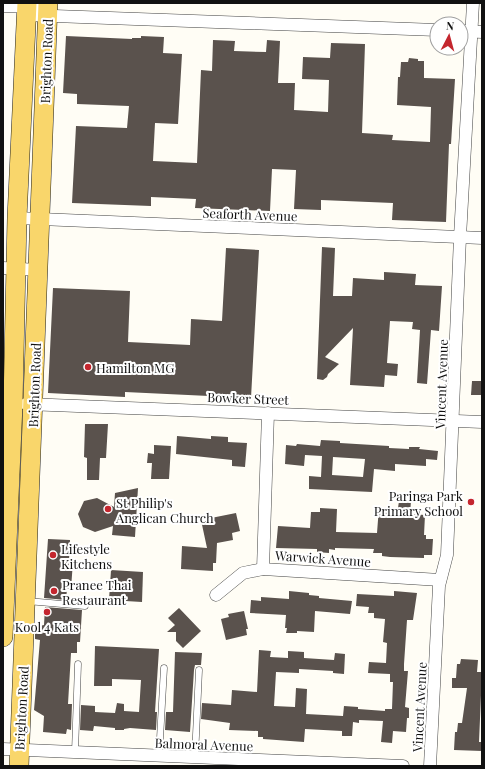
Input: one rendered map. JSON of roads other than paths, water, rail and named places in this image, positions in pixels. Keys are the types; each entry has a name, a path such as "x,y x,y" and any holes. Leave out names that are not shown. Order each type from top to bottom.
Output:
{"main road":[{"name":"Brighton Road","path":"3,637 7,439 13,404 9,269 17,218 27,8"},
{"name":"Brighton Road","path":"14,755 26,601 48,9"}],"street":[{"name":"Vincent Avenue","path":"430,766 439,586 447,555 460,237 472,3"},
{"path":"3,6 429,30"},
{"name":"Seaforth Avenue","path":"17,218 482,238"},
{"path":"9,269 38,270"},
{"name":"Bowker Street","path":"13,404 482,422"},
{"name":"Warwick Avenue","path":"268,413 263,569 440,580"},
{"path":"216,595 243,573 263,569"},
{"name":"Balmoral Avenue","path":"14,755 75,752 403,766"}],"lane":[{"path":"26,601 85,606"},
{"path":"75,752 78,664"},
{"path":"159,756 164,668"},
{"path":"195,757 199,670"}],"place":[{"name":"Hamilton MG","path":"88,367"},
{"name":"Paringa Park Primary School","path":"471,502"},
{"name":"St Philip's Anglican Church","path":"108,509"},
{"name":"Lifestyle Kitchens","path":"53,555"},
{"name":"Pranee Thai Restaurant","path":"54,591"},
{"name":"Kool 4 Kats","path":"47,612"}]}
